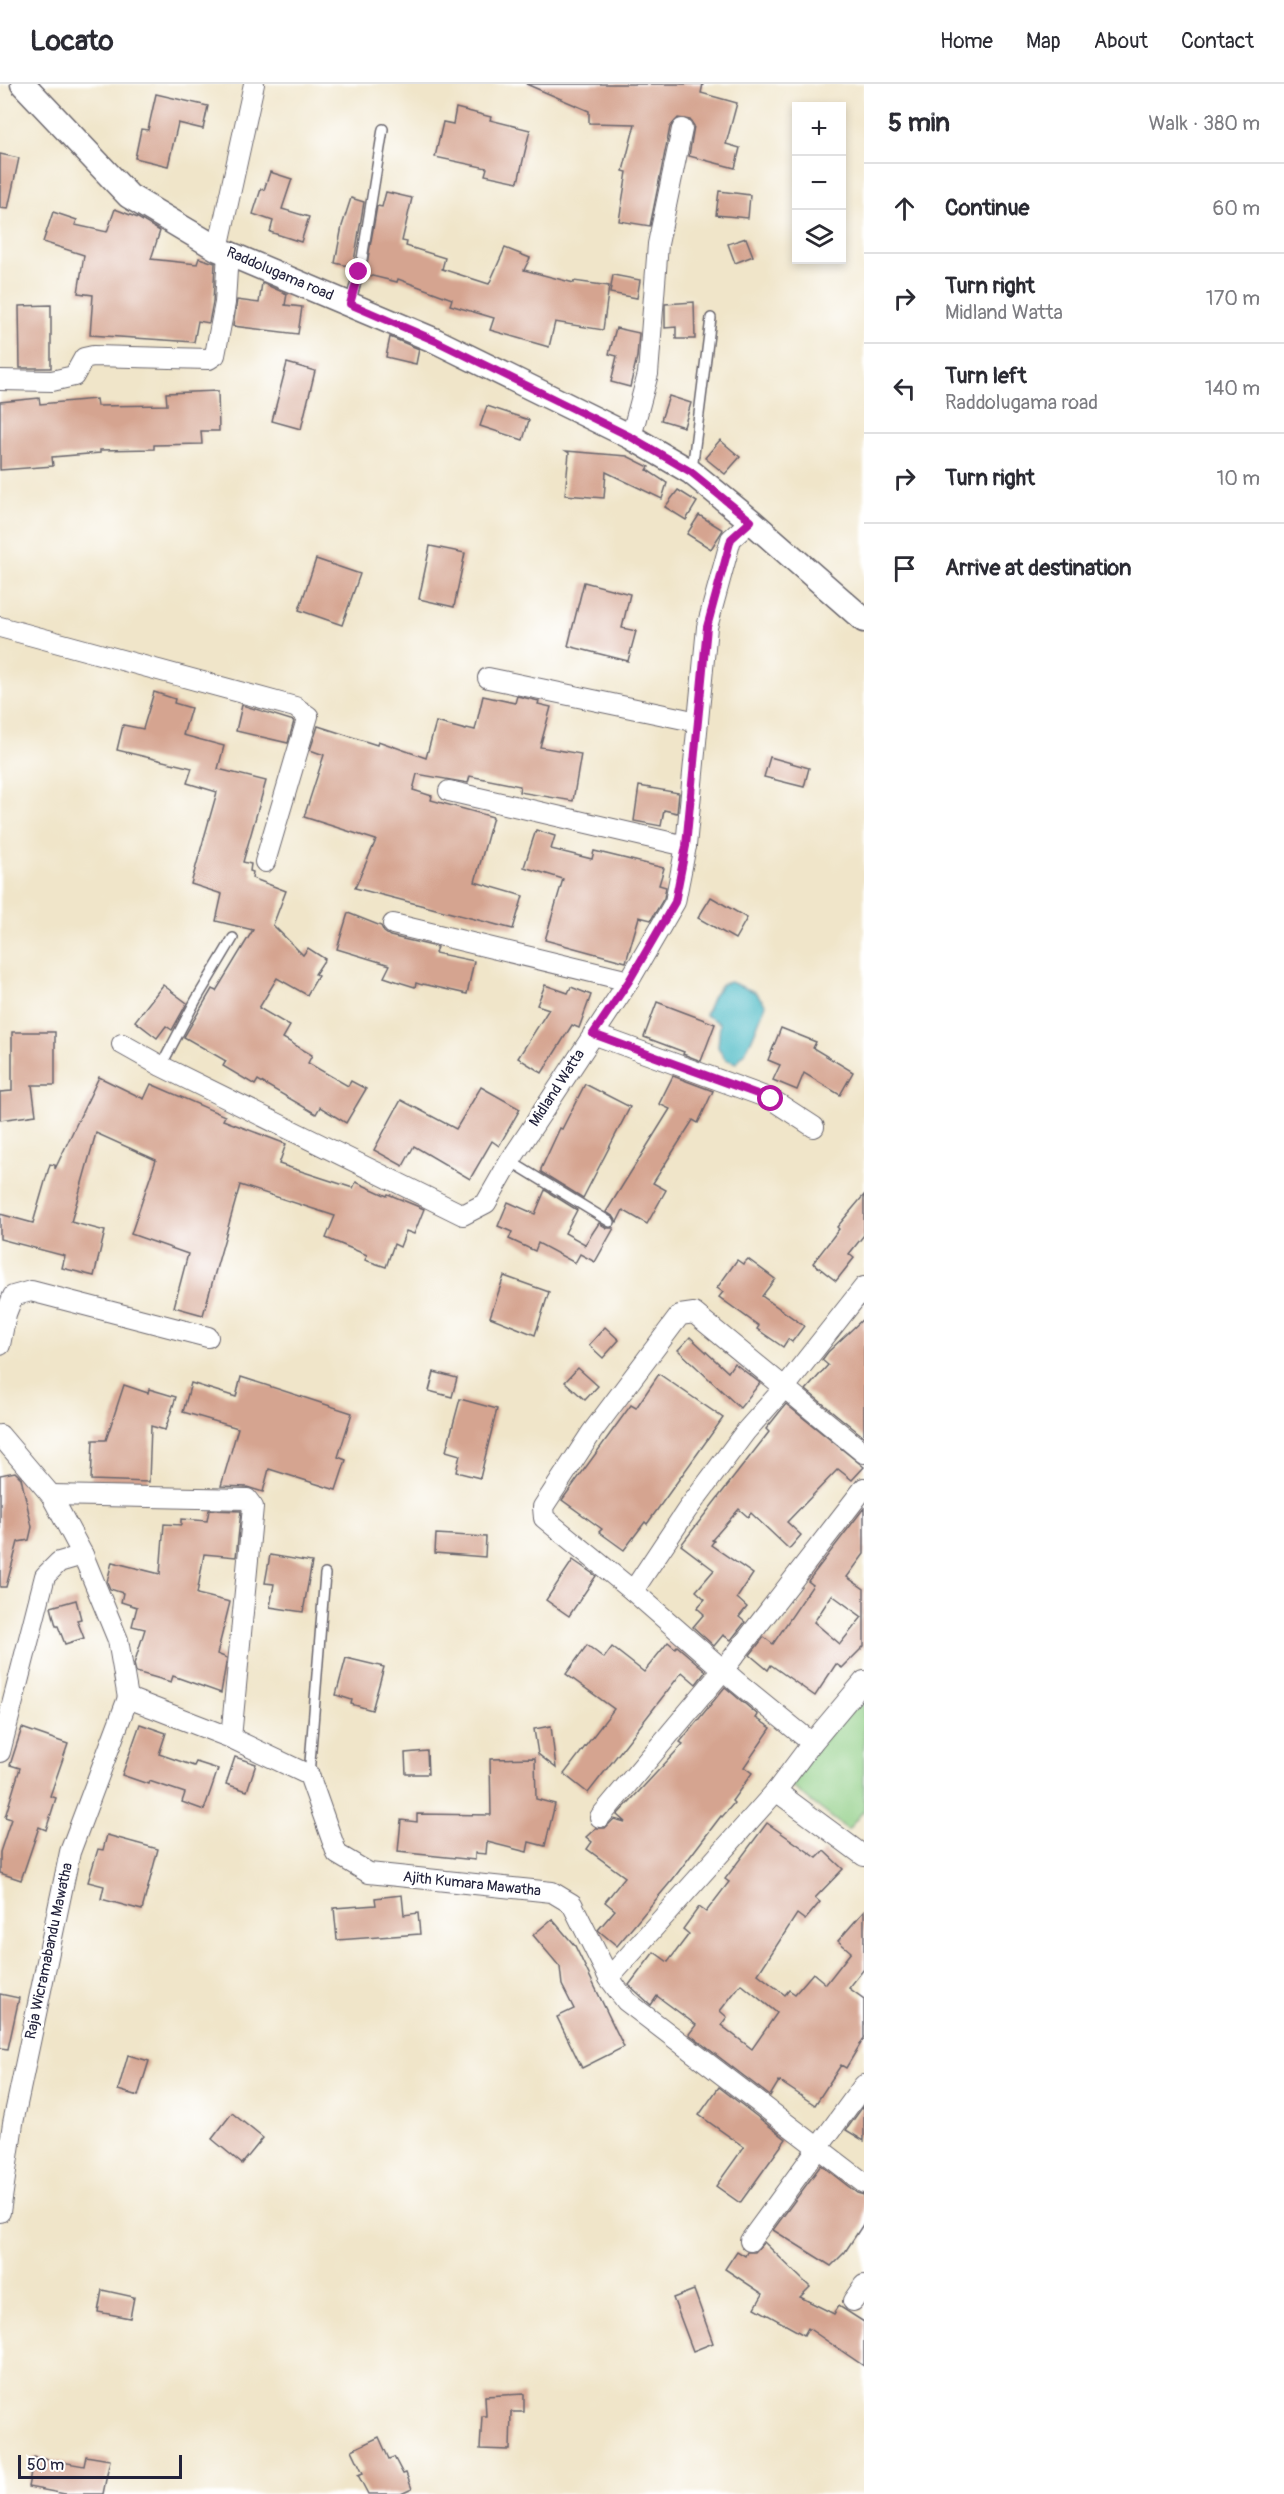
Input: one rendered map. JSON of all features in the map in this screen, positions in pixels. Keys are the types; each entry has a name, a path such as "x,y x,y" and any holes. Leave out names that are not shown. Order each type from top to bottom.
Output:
{"street":[{"name":"Raddolugama road","path":"24,84 129,196 223,250 436,341 631,437 691,472 864,620"},
{"path":"0,380 52,381 74,376 84,358 93,356 209,359 215,355 225,303 223,250 254,84"},
{"path":"631,437 648,374 658,244 682,129"},
{"name":"Midland Watta","path":"122,1044 161,1066 464,1215 486,1203 510,1161 629,981 675,902 686,846 707,627 731,539 751,521"},
{"path":"0,627 296,707 308,716 265,862"},
{"path":"488,678 698,722"},
{"path":"449,791 686,846"},
{"path":"393,924 629,981"},
{"path":"593,1034 771,1099 814,1126"},
{"path":"633,1591 687,1510 746,1431 785,1387 864,1287"},
{"path":"0,1345 6,1314 13,1296 31,1291 208,1337"},
{"path":"812,1743 544,1518 543,1507 606,1414 680,1315 694,1313 864,1453"},
{"path":"0,1435 51,1495 83,1554 118,1640 128,1698 231,1738 309,1774"},
{"path":"600,1817 724,1669 864,1488"},
{"path":"51,1495 247,1499 253,1506 231,1738"},
{"path":"0,1752 45,1576 59,1562 83,1554"},
{"path":"609,1978 776,1791 812,1743 864,1681"},
{"name":"Raja Wicramabandu Mawatha","path":"0,2212 6,2121 70,1852 128,1698"},
{"name":"Ajith Kumara Mawatha","path":"309,1774 337,1854 369,1873 552,1892 572,1904 609,1978 626,2001 864,2183"},
{"path":"776,1791 864,1856"},
{"path":"750,2241 864,2085"}],"lane":[{"path":"350,304 362,259 383,129"},
{"path":"691,472 711,318"},
{"path":"161,1066 196,1000 233,938"},
{"path":"510,1161 610,1222"},
{"path":"309,1774 325,1574"}],"green space":[{"path":"864,1688 864,1810 848,1830 787,1783"}],"water":[{"path":"730,982 755,992 766,1005 750,1043 736,1063 725,1059 718,1047 720,1023 705,1015 713,996 722,984"}],"building":[{"path":"526,84 703,84 701,93 737,103 726,144 740,148 735,168 689,156 694,126 690,120 678,118 670,127 650,226 619,221 627,172 623,171 635,124 589,123 589,111"},
{"path":"156,94 208,106 203,129 178,123 168,166 135,158 141,129 148,130"},
{"path":"456,108 491,117 490,120 530,130 518,182 485,175 487,168 435,157 443,122 453,124"},
{"path":"0,154 19,158 8,209 0,208"},
{"path":"270,172 292,179 282,209 309,217 301,242 270,232 273,221 253,214 261,189 264,190"},
{"path":"719,191 750,195 748,218 716,215"},
{"path":"386,192 412,198 402,241 407,242 406,246 445,258 442,269 489,284 505,248 530,258 524,270 574,283 574,281 609,286 603,330 555,322 549,347 490,330 494,318 450,305 452,299 398,279 397,282 368,275 369,270 366,270 377,206 382,207"},
{"path":"351,198 364,202 353,267 335,263 342,226"},
{"path":"115,209 138,218 160,231 151,259 197,264 199,258 215,263 213,302 209,323 198,321 194,342 90,335 93,295 78,293 84,255 43,242 53,212 77,220 75,225 107,232"},
{"path":"746,238 753,256 735,263 728,244"},
{"path":"613,275 640,280 637,298 610,293"},
{"path":"262,283 287,294 285,305 302,307 298,334 233,326 237,300 259,303"},
{"path":"694,302 695,339 676,339 676,327 665,328 665,304"},
{"path":"51,305 51,368 20,368 19,306"},
{"path":"616,328 639,333 637,357 630,387 611,382 617,356 609,354"},
{"path":"390,337 419,349 416,364 386,357"},
{"path":"287,363 315,371 301,429 272,421"},
{"path":"218,391 219,431 201,431 202,444 154,445 154,449 100,450 100,453 52,457 53,466 0,470 0,402 39,398 40,404 96,399 97,406 167,405 166,393"},
{"path":"669,396 691,403 684,427 661,420"},
{"path":"487,406 529,420 523,440 480,426"},
{"path":"720,440 740,457 725,474 705,458"},
{"path":"566,451 627,456 649,467 647,470 667,483 662,499 606,472 604,498 565,495 569,453"},
{"path":"678,490 697,502 686,520 665,507"},
{"path":"699,515 723,530 711,549 687,534"},
{"path":"430,546 465,553 454,607 419,599"},
{"path":"316,559 360,574 342,625 299,610"},
{"path":"584,582 630,594 622,628 636,631 628,661 568,646"},
{"path":"154,692 175,699 174,703 191,708 183,735 224,746 218,769 266,781 243,862 251,864 252,878 286,891 273,925 303,955 308,948 325,959 315,974 318,976 307,995 277,978 259,1008 290,1026 283,1038 312,1055 308,1063 348,1086 351,1081 366,1089 346,1123 320,1107 316,1114 258,1080 255,1085 223,1066 226,1061 184,1037 212,989 216,991 253,930 216,921 222,894 191,884 217,792 187,783 192,768 117,750 123,725 143,729"},
{"path":"483,696 515,703 517,696 539,701 538,704 551,707 540,747 581,754 573,801 519,792 520,786 470,776 468,783 417,774 413,790 432,796 431,800 493,817 475,882 523,896 513,929 355,888 376,840 304,817 324,755 310,750 318,726 377,745 378,741 426,758 436,722 466,730 467,728 475,730"},
{"path":"242,705 294,721 288,743 236,731"},
{"path":"770,757 809,768 804,787 764,777"},
{"path":"639,786 679,793 677,813 664,810 661,826 634,821"},
{"path":"536,830 555,836 551,849 592,859 594,851 664,868 659,885 666,887 664,898 651,920 639,917 626,962 545,940 563,879 524,867"},
{"path":"711,897 747,918 735,939 698,918"},
{"path":"348,913 381,926 390,936 437,947 435,953 474,961 467,994 416,983 415,987 384,977 390,965 337,949"},
{"path":"163,985 187,1003 172,1030 166,1026 157,1038 135,1021"},
{"path":"545,985 568,993 571,987 591,995 579,1028 572,1025 542,1073 518,1058 549,1009 537,1005"},
{"path":"657,1002 715,1024 701,1061 644,1037"},
{"path":"781,1028 816,1042 813,1048 853,1072 840,1095 804,1073 797,1090 773,1080 780,1065 768,1060"},
{"path":"12,1032 55,1032 55,1085 32,1085 36,1115 0,1120 0,1092 12,1091"},
{"path":"673,1076 713,1091 698,1123 693,1120 653,1183 666,1190 647,1224 623,1210 617,1222 606,1212 670,1109 659,1104"},
{"path":"99,1077 144,1099 151,1084 225,1116 223,1120 286,1144 279,1164 353,1188 356,1182 424,1209 414,1234 406,1231 400,1247 394,1244 386,1267 365,1260 367,1255 326,1238 335,1216 240,1185 203,1315 174,1307 188,1254 131,1234 156,1160 96,1133 71,1222 105,1231 94,1276 62,1268 65,1256 0,1239 0,1214 33,1223 50,1164 55,1165 55,1169"},
{"path":"585,1084 630,1107 583,1198 541,1172 541,1169 560,1128 562,1129"},
{"path":"481,1087 520,1109 499,1146 492,1141 470,1179 414,1146 403,1166 374,1150 401,1100 456,1129"},
{"path":"545,1190 577,1210 565,1233 585,1244 584,1246 599,1223 607,1228 614,1228 595,1262 580,1254 575,1263 538,1243 535,1251 509,1239 512,1232 498,1226 508,1202 535,1214"},
{"path":"864,1195 864,1235 849,1254 854,1258 836,1281 813,1263 839,1229 837,1227"},
{"path":"748,1259 775,1279 762,1296 804,1326 792,1342 788,1339 783,1347 757,1329 759,1326 719,1297 723,1292 717,1288 737,1260 743,1264"},
{"path":"504,1276 549,1292 535,1335 490,1317"},
{"path":"864,1318 864,1437 806,1390 828,1365 822,1360 828,1352"},
{"path":"605,1327 619,1340 603,1358 589,1345"},
{"path":"690,1337 728,1372 734,1363 760,1383 740,1408 678,1350"},
{"path":"578,1368 598,1386 585,1400 565,1382"},
{"path":"434,1372 457,1378 452,1397 429,1391"},
{"path":"659,1374 723,1418 647,1524 645,1522 624,1550 599,1532 602,1529 562,1500 631,1405 636,1408"},
{"path":"241,1377 352,1413 338,1457 346,1460 336,1490 269,1469 263,1492 247,1487 221,1486 238,1428 183,1412 191,1383 236,1397"},
{"path":"124,1385 148,1393 149,1389 176,1397 165,1430 151,1426 149,1482 91,1480 93,1440 106,1440"},
{"path":"460,1399 497,1409 480,1478 456,1472 460,1455 446,1451"},
{"path":"786,1404 864,1467 852,1480 838,1469 787,1522 801,1535 789,1549 751,1513 748,1517 739,1509 712,1540 714,1541 711,1545 753,1574 737,1598 747,1607 739,1617 745,1622 731,1640 723,1635 714,1646 693,1627 704,1614 697,1608 705,1599 696,1591 714,1570 681,1545 769,1432 766,1429"},
{"path":"15,1472 21,1478 32,1527 29,1540 18,1542 6,1587 0,1587 0,1475"},
{"path":"864,1508 864,1554 847,1577 864,1589 864,1646 842,1668 836,1664 815,1696 771,1665 768,1670 750,1655 764,1637 773,1644 813,1585 808,1581","holes":["832,1595 862,1617 840,1644 814,1622"]},
{"path":"209,1510 241,1511 236,1557 204,1554 197,1594 230,1602 217,1654 227,1658 221,1693 173,1676 171,1682 136,1672 134,1664 145,1629 132,1626 137,1607 121,1602 123,1593 110,1589 107,1582 112,1562 160,1574 164,1524 181,1525 181,1519 207,1521"},
{"path":"436,1534 486,1537 485,1557 435,1553"},
{"path":"270,1555 312,1562 303,1612 270,1607 274,1584 265,1583"},
{"path":"573,1560 596,1576 569,1616 546,1600"},
{"path":"76,1600 81,1619 77,1620 84,1638 65,1644 56,1626 51,1607"},
{"path":"668,1642 675,1648 677,1646 706,1671 696,1684 682,1672 588,1793 564,1774 614,1709 566,1674 587,1645 604,1658 612,1647 644,1672"},
{"path":"346,1658 384,1667 372,1710 351,1704 352,1700 336,1695"},
{"path":"725,1687 758,1715 756,1718 771,1728 744,1767 752,1773 732,1801 734,1803 721,1816 673,1879 617,1946 598,1930 615,1910 605,1902 625,1877 587,1849 592,1842 586,1837 596,1828 605,1828 614,1819 625,1822 617,1815 683,1744 680,1742"},
{"path":"140,1724 166,1733 159,1754 194,1766 196,1762 218,1769 204,1810 182,1802 185,1793 122,1775"},
{"path":"551,1726 556,1768 538,1754 534,1729"},
{"path":"22,1728 68,1744 50,1796 56,1798 46,1830 39,1827 21,1880 0,1873 0,1852 11,1819 5,1817 20,1768 10,1765"},
{"path":"427,1751 428,1774 406,1774 405,1753"},
{"path":"235,1757 256,1764 247,1791 226,1784"},
{"path":"535,1758 536,1799 555,1804 545,1846 529,1842 527,1852 487,1842 486,1854 475,1853 475,1860 398,1852 401,1820 417,1822 417,1814 491,1815 490,1759"},
{"path":"767,1823 817,1858 824,1851 843,1869 815,1898 820,1902 805,1920 797,1914 758,1974 785,1995 789,1990 795,1994 813,1973 826,1984 851,1952 838,1941 864,1911 864,1969 849,1988 864,1999 864,2038 846,2068 841,2065 815,2105 779,2081 770,2096 689,2034 696,2025 657,1996 651,2005 629,1985 654,1952 668,1962 689,1934 683,1929 699,1907 706,1912 729,1882 725,1879","holes":["741,1984 777,2013 752,2049 721,2025 727,2017 720,2011"]},
{"path":"107,1835 158,1849 142,1910 101,1899 104,1886 88,1882 98,1849 103,1850"},
{"path":"402,1895 404,1915 418,1913 420,1934 337,1940 334,1908 376,1905 375,1898"},
{"path":"552,1919 575,1946 624,2047 582,2068 557,2017 574,2009 562,1985 560,1967 533,1935"},
{"path":"0,1994 19,1998 8,2049 0,2048"},
{"path":"128,2055 149,2061 138,2096 118,2090"},
{"path":"719,2087 786,2139 740,2203 716,2186 744,2147 699,2115"},
{"path":"864,2105 864,2141 846,2130"},
{"path":"232,2113 263,2138 242,2164 212,2139"},
{"path":"821,2165 857,2193 864,2195 864,2223 845,2252 831,2266 773,2230"},
{"path":"764,2242 810,2287 800,2297 834,2314 839,2306 864,2322 864,2366 808,2328 804,2335 755,2308 763,2294 725,2269 737,2251 745,2256 747,2252 755,2252"},
{"path":"102,2290 134,2297 130,2318 98,2312"},
{"path":"694,2290 713,2343 693,2351 673,2298"},
{"path":"524,2394 524,2412 511,2412 510,2450 480,2449 482,2416 486,2416 485,2396"},
{"path":"379,2437 389,2459 394,2457 403,2474 406,2473 412,2489 401,2494 368,2494 358,2475 363,2473 352,2450"},
{"path":"86,2456 110,2460 103,2494 65,2494 28,2487 34,2457 84,2466"}],"route":[{"path":"359,272 350,304 436,341 631,437 691,472 751,521 731,539 707,627 686,846 675,902 629,981 593,1034 771,1099"}]}
